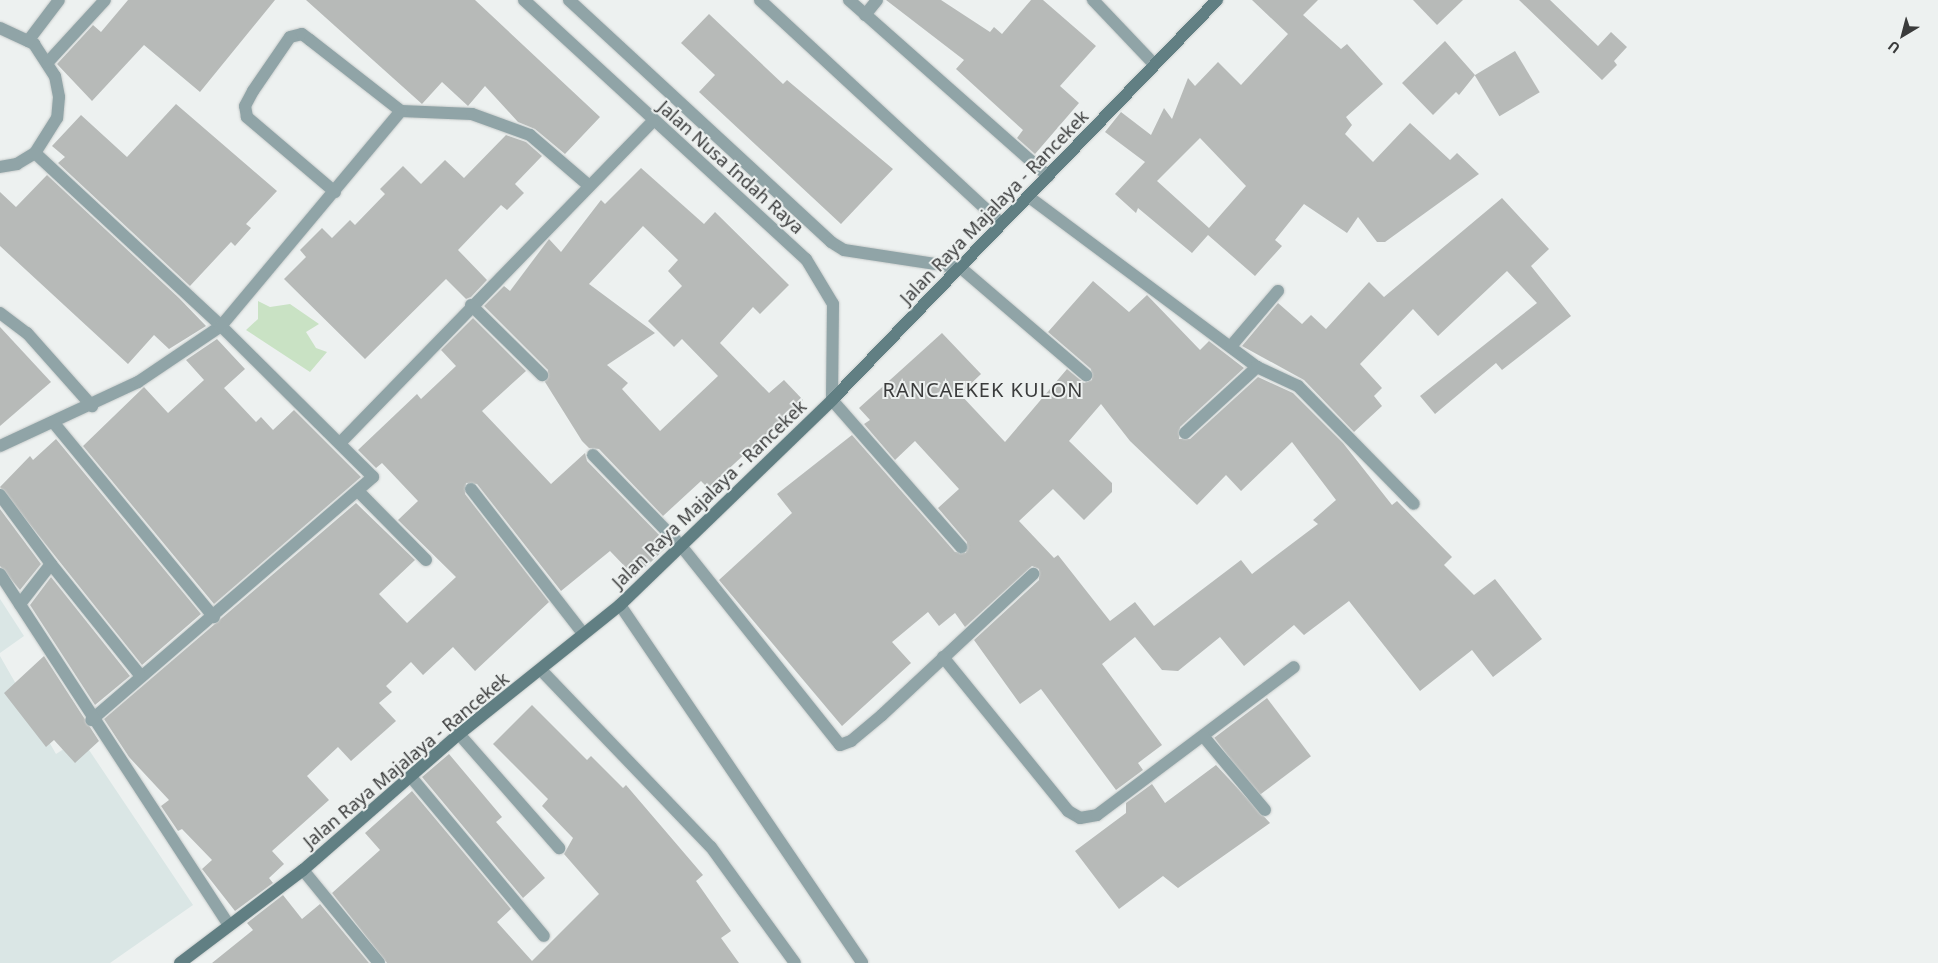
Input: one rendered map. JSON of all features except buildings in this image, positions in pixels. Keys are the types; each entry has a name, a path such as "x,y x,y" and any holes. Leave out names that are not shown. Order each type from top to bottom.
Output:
{"main road":[{"name":"Jalan Raya Majalaya - Rancekek","path":"180,963 303,870 459,734 541,670 582,632 620,605 832,400 1001,223 1029,197 1153,63 1217,0"}],"street":[{"path":"28,41 59,0"},
{"path":"48,62 105,0"},
{"name":"Jalan Nusa Indah Raya","path":"524,0 806,259 833,304 832,400"},
{"name":"Jalan Nusa Indah Raya","path":"569,0 831,242 844,250 960,268"},
{"path":"760,0 1001,223"},
{"path":"849,0 1048,176"},
{"path":"865,15 877,0"},
{"path":"1093,0 1153,63"},
{"path":"0,28 28,41 48,62 59,97 57,118 35,152 17,164 0,167"},
{"path":"334,192 247,117 249,98 290,37 302,34 401,111 472,114 502,122 530,135 588,184"},
{"path":"0,446 92,406 146,376 221,326 401,111"},
{"path":"340,444 588,184 654,120"},
{"path":"35,152 221,326 373,477 360,493 214,617 140,674 91,720"},
{"path":"1029,197 1232,345 1257,367 1298,386 1312,398 1414,504"},
{"path":"960,268 1086,375"},
{"path":"1232,345 1278,290"},
{"path":"471,305 542,375"},
{"path":"0,313 27,334 92,406"},
{"path":"1185,433 1257,367"},
{"path":"832,400 961,547"},
{"path":"53,422 214,617"},
{"path":"593,455 682,547 840,745 851,741 1033,574"},
{"path":"471,489 582,632"},
{"path":"360,493 426,560"},
{"path":"0,495 51,564 140,674"},
{"path":"20,604 51,564"},
{"path":"0,574 91,720 229,925"},
{"path":"620,605 862,963"},
{"path":"944,657 1068,811 1080,818 1097,815 1204,736 1294,666"},
{"path":"541,670 711,847 795,963"},
{"path":"459,734 558,848"},
{"path":"1204,736 1265,810"},
{"path":"411,777 544,936"},
{"path":"303,870 379,963"}],"shaded area":[{"path":"0,599 24,636 0,653"},
{"path":"0,656 56,754 81,738 193,905 110,963 0,963"}],"green space":[{"path":"258,301 270,307 290,304 319,324 306,332 316,348 327,352 310,372 246,330 258,319"}],"district":[{"name":"RANCAEKEK KULON","path":"983,389"}]}
